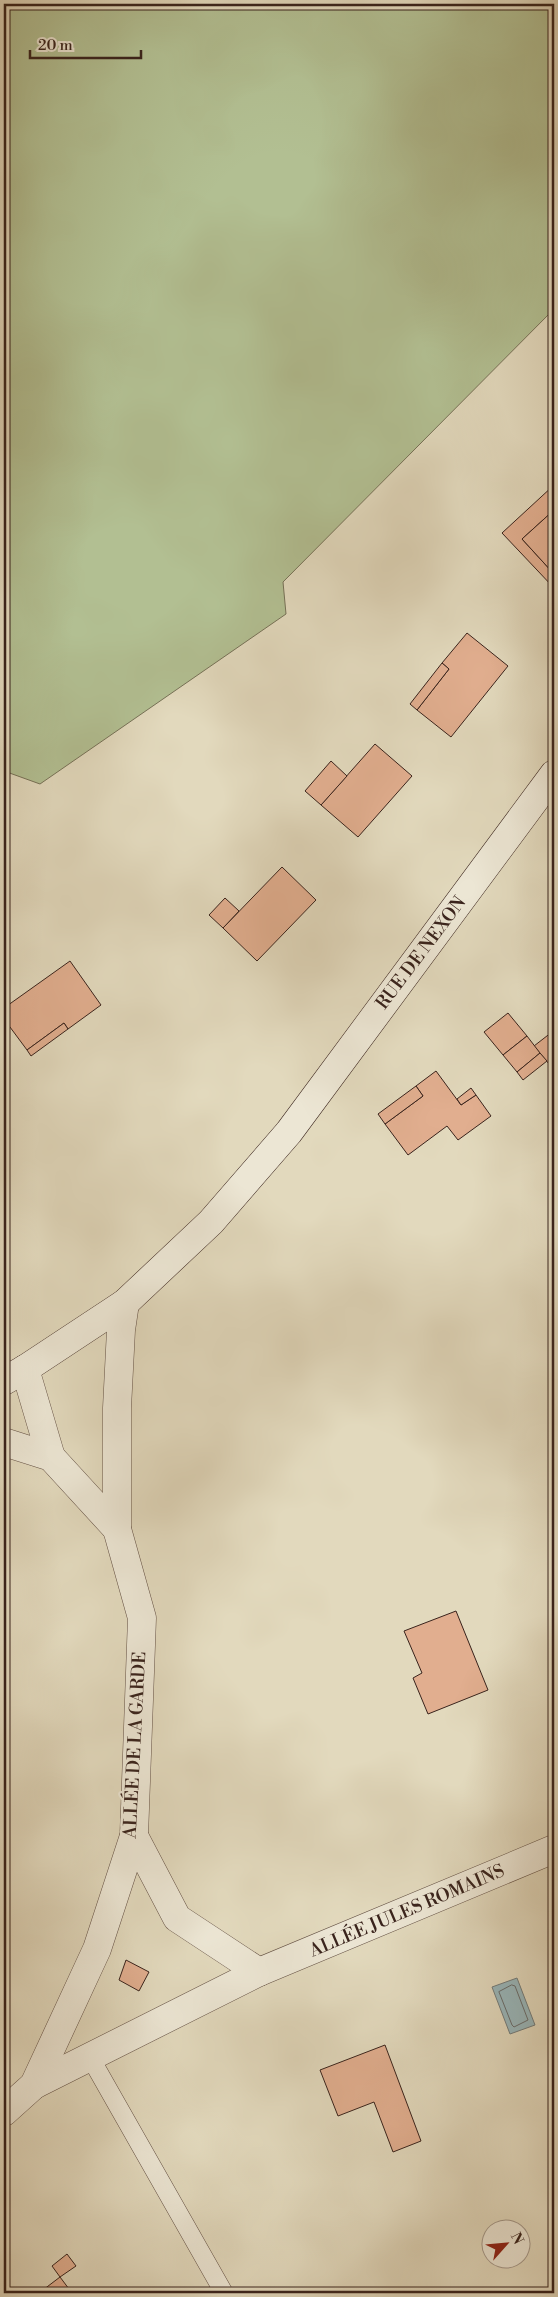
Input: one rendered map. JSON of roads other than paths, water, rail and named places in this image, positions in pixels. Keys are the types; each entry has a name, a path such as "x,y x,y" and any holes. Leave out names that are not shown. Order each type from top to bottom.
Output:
{"street":[{"name":"RUE DE NEXON","path":"15,1375 125,1303 211,1222 289,1132 554,774"},
{"name":"ALLÉE DE LA GARDE","path":"4,2112 34,2085 97,1949 134,1836 142,1618 117,1529 117,1408 121,1330 125,1303"},
{"name":"ALLÉE DE LA GARDE","path":"15,1375 51,1457 117,1529"},
{"name":"ALLÉE DE LA GARDE","path":"4,1442 51,1457"},
{"path":"134,1836 177,1918 259,1972"},
{"name":"ALLÉE JULES ROMAINS","path":"34,2085 259,1972 554,1849"}],"lane":[{"path":"90,2057 224,2293"}],"water":[{"path":"517,1978 535,2025 510,2034 492,1987"}]}
